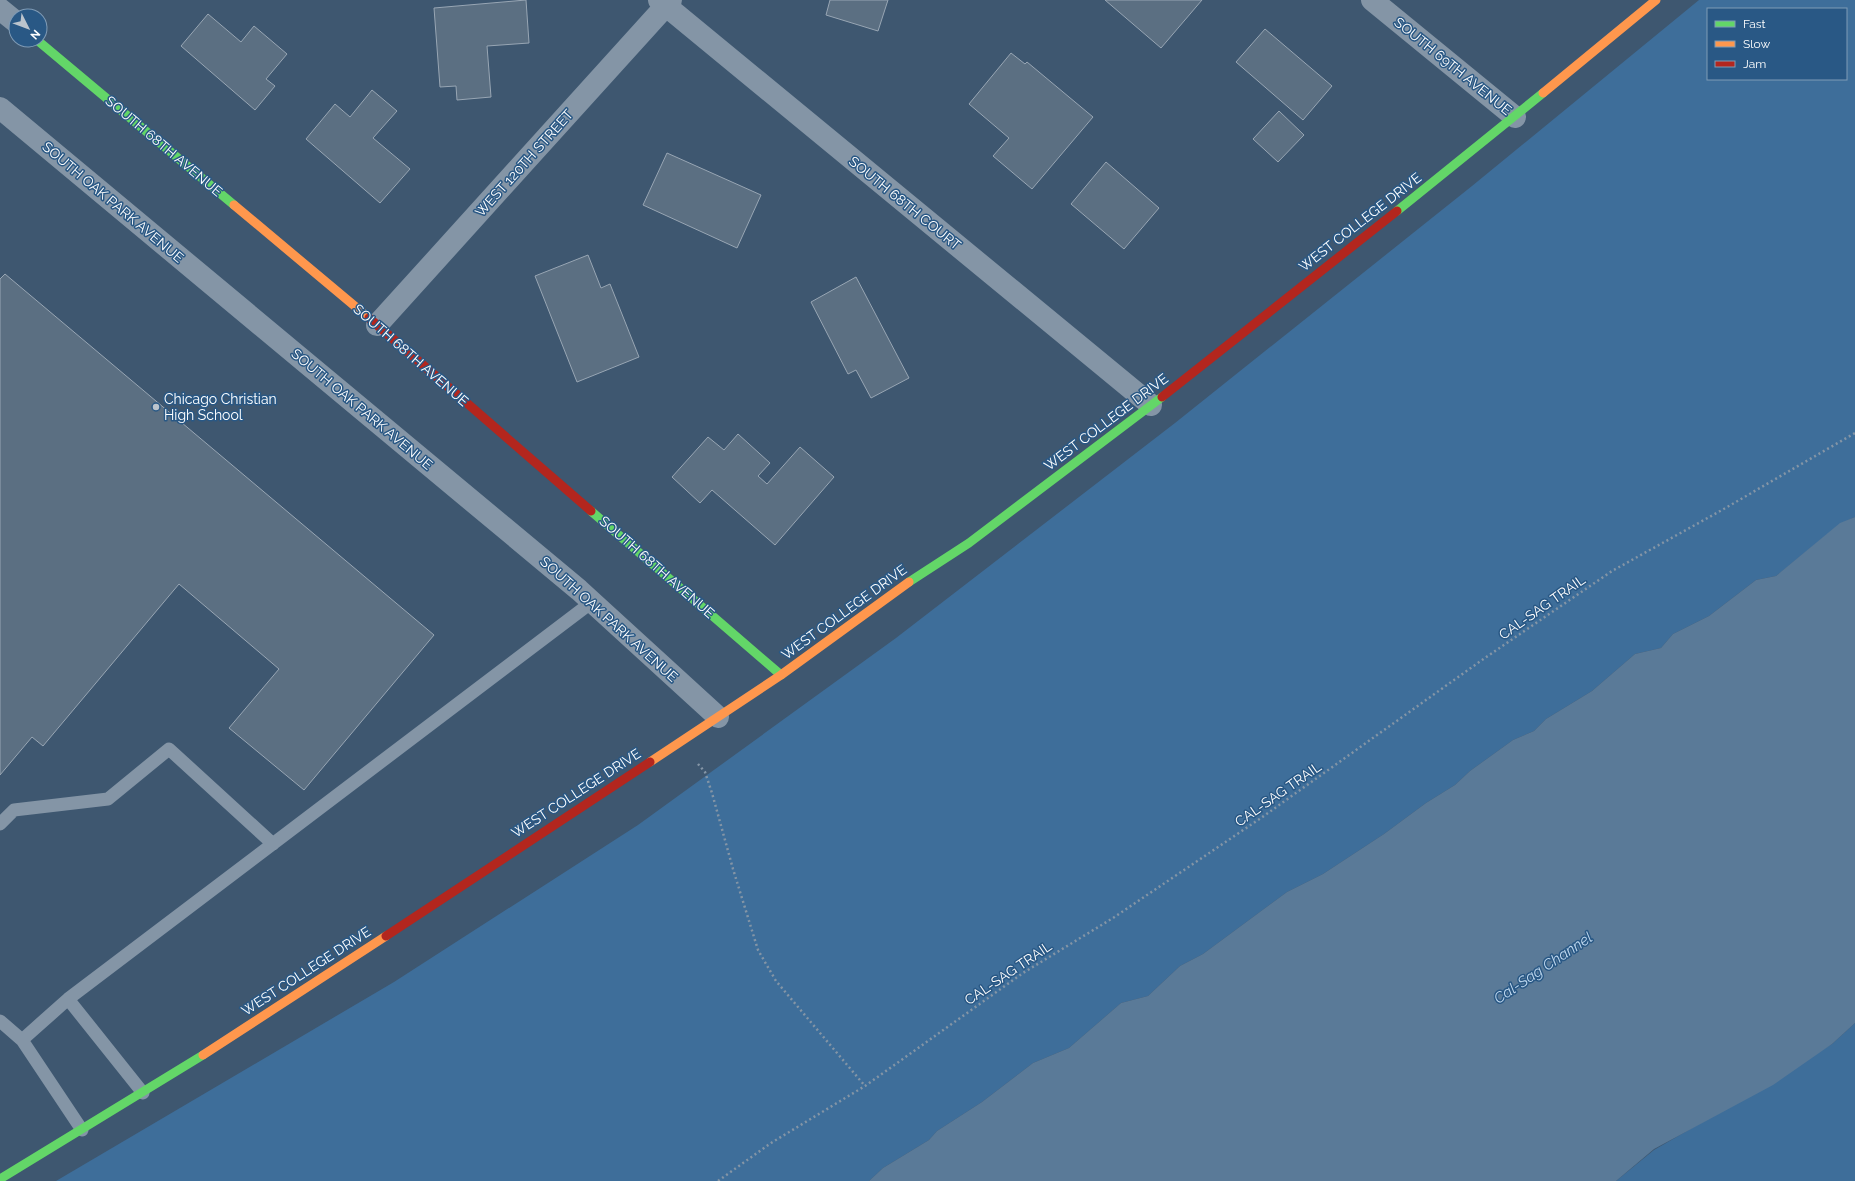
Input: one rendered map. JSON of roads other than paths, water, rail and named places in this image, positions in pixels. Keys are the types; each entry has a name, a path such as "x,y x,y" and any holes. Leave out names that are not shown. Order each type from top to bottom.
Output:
{"main road":[{"name":"WEST COLLEGE DRIVE","path":"0,1179 184,1068 781,675 897,590 969,543 1152,406 1515,117 1656,0"},
{"name":"SOUTH 68TH AVENUE","path":"47,48 377,325 781,675"}],"street":[{"name":"SOUTH 69TH AVENUE","path":"1372,0 1515,117"},
{"name":"WEST 120TH STREET","path":"377,325 665,2"},
{"name":"SOUTH 68TH COURT","path":"665,2 1152,406"},
{"path":"0,8 8,15"},
{"name":"SOUTH OAK PARK AVENUE","path":"0,108 592,602 718,717"}],"lane":[{"path":"22,1040 68,999 592,602"},
{"path":"0,824 14,810 108,800 169,749 273,844"},
{"path":"68,999 143,1093"},
{"path":"0,1021 22,1040 82,1130"}],"water":[{"name":"Cal-Sag Channel","path":"1855,517 1855,1023 1832,1044 1773,1085 1654,1149 1616,1181 869,1181 883,1168 929,1140 937,1131 982,1102 1033,1063 1069,1048 1121,1003 1148,996 1180,966 1203,954 1287,892 1323,874 1384,834 1426,803 1455,785 1470,771 1513,740 1534,731 1546,719 1592,691 1635,654 1661,648 1673,634 1709,616 1756,580 1776,576 1840,523"}],"place":[{"name":"Chicago Christian High School","path":"156,407"}]}
